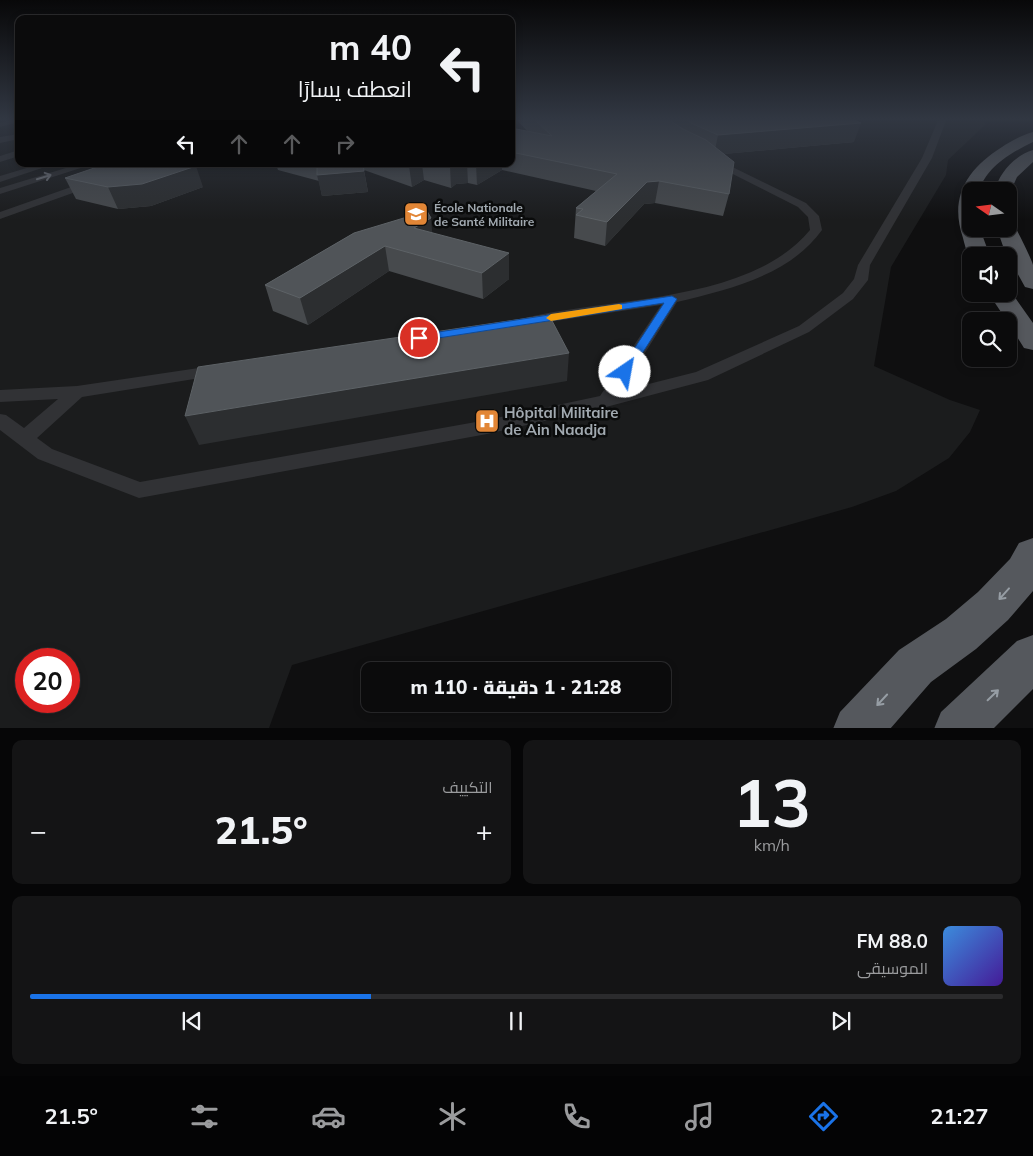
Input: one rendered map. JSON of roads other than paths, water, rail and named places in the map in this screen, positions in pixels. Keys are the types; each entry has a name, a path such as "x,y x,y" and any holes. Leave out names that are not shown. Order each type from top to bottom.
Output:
{"highway":[{"path":"976,247 968,224 968,194 979,171 1002,152"},
{"path":"1006,182 1016,168 1033,155"},
{"path":"1010,238 1014,249 1033,282"},
{"path":"1006,302 1033,342"},
{"path":"857,728 915,666 960,634 993,606 1024,572 1033,555"},
{"path":"958,728 1033,657"}],"lane":[{"path":"0,420 45,454 140,490 487,427 606,401 702,376 804,329 848,296 861,280 864,265 929,152"},
{"path":"516,323 672,299 759,274 804,245 816,230 813,216 802,205 701,154"},
{"path":"0,159 15,155"},
{"path":"0,179 40,167"},
{"path":"0,191 78,167"},
{"path":"0,216 97,181"},
{"path":"606,401 672,299"},
{"path":"0,396 77,392 234,367"},
{"path":"24,439 77,392"}],"place":[{"name":"École Nationale de Santé Militaire","path":"416,214"},
{"name":"Hôpital Militaire de Ain Naadja","path":"487,421"}]}
